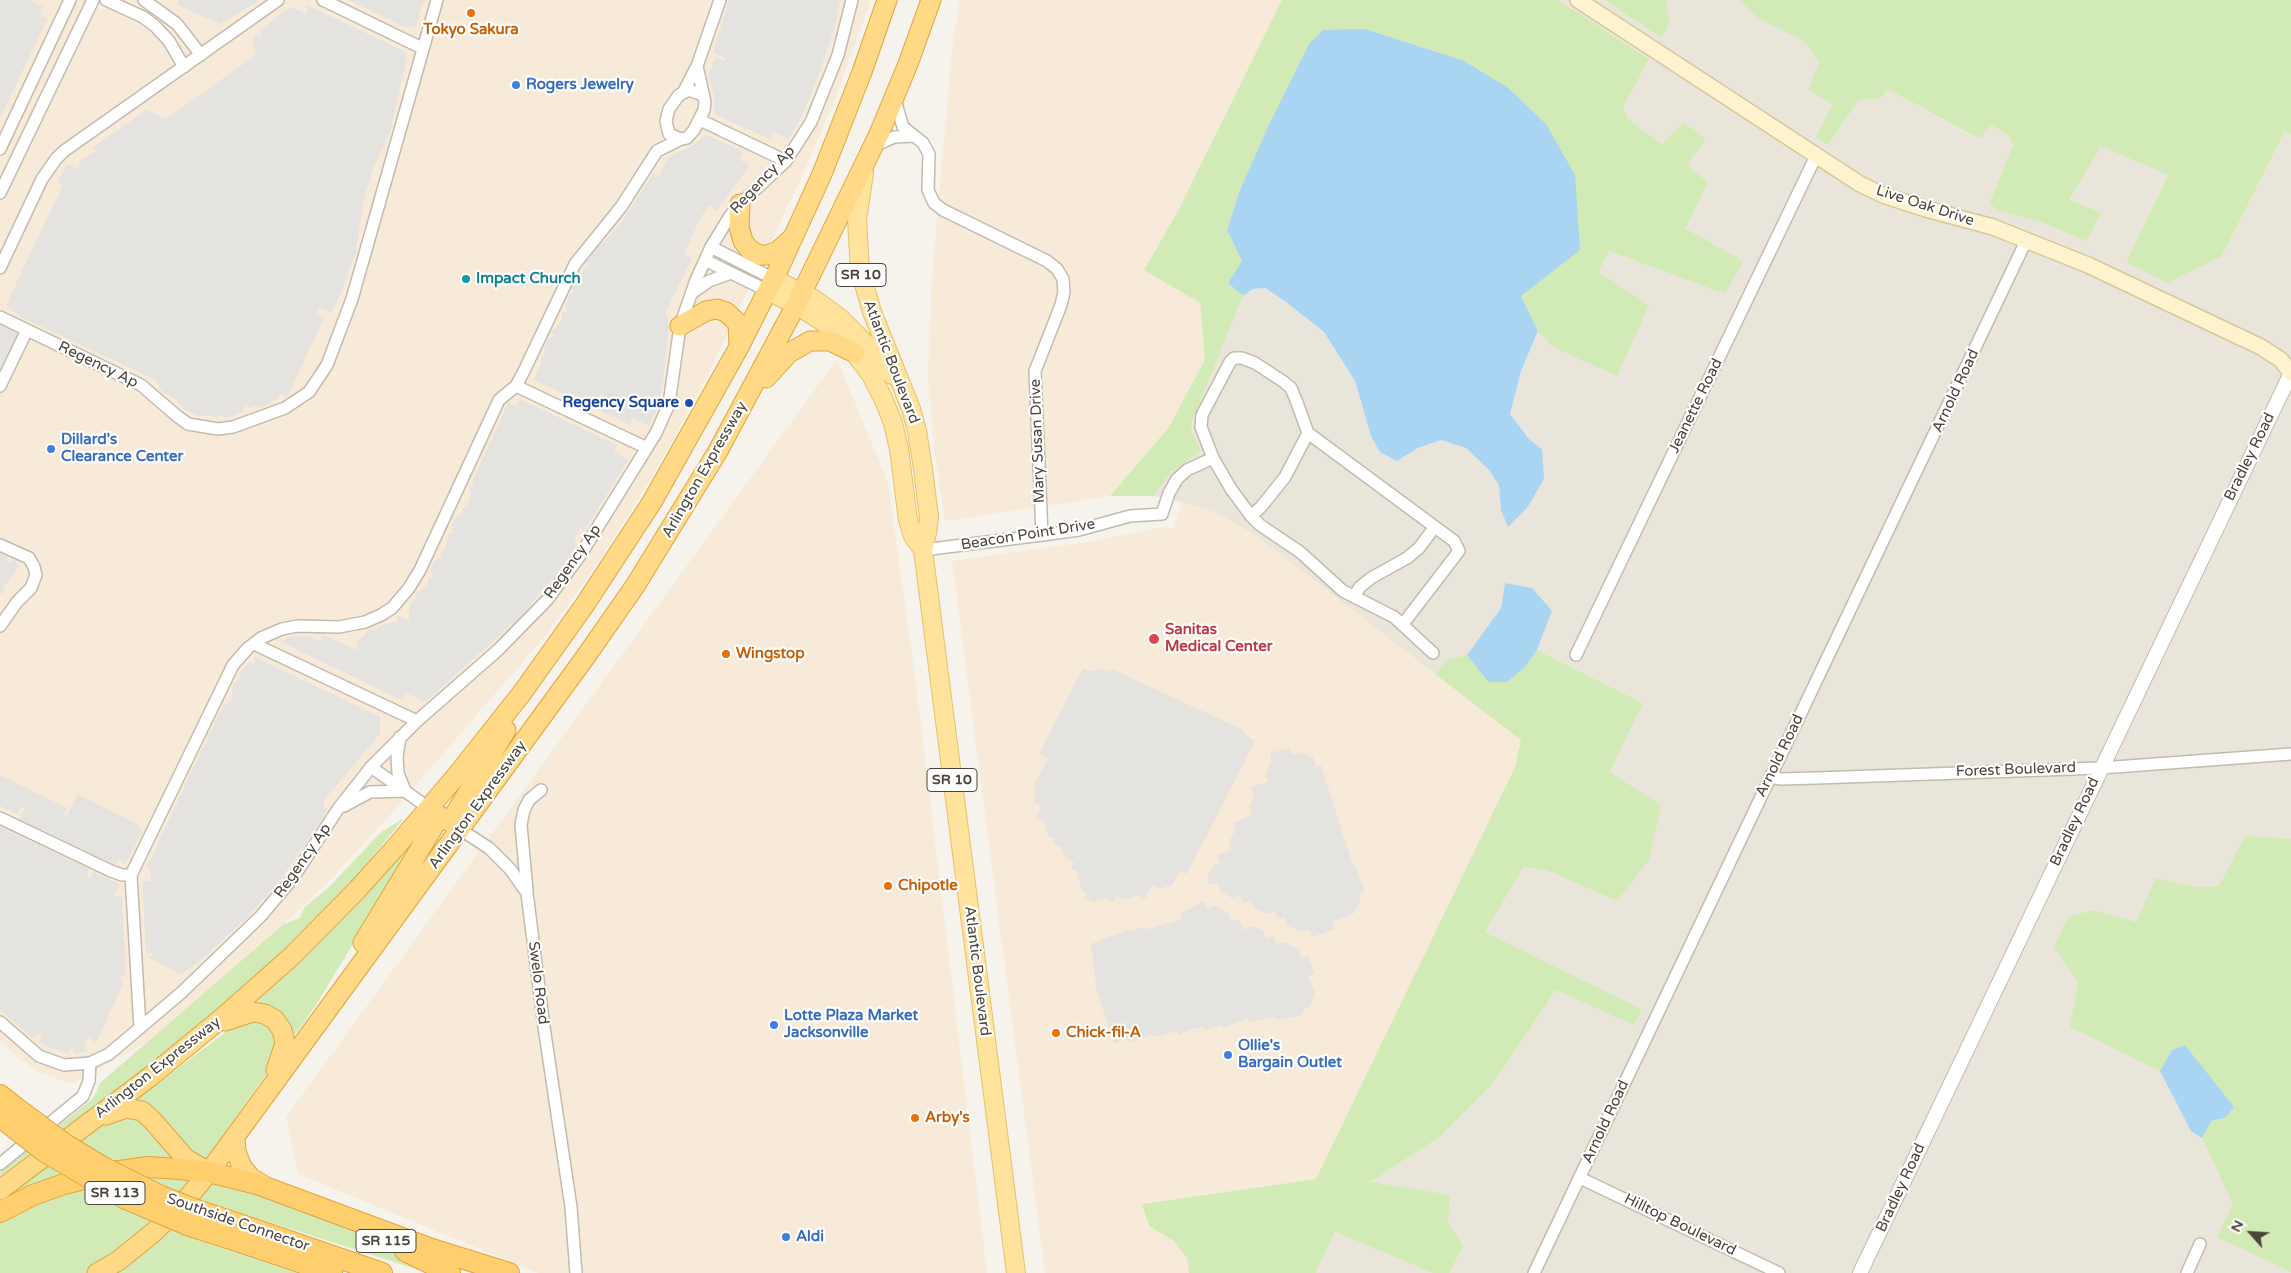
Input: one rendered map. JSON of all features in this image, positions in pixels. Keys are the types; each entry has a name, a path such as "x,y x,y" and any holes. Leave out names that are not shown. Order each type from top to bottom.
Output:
{"highway":[{"path":"771,285 837,138 887,0"},
{"name":"Atlantic Boulevard","path":"799,299 874,146 895,97 931,0"},
{"path":"740,204 739,227 743,241 749,249 759,254 767,255 778,250 794,236"},
{"name":"Arlington Expressway","path":"445,819 666,479 740,347 771,285"},
{"name":"Arlington Expressway","path":"0,1190 204,1033 265,980 331,917 445,819 584,659 634,586 700,481 744,404 799,299"},
{"path":"680,326 706,311 717,308 726,312 738,323 740,347"},
{"path":"744,404 785,357 806,342 825,340 855,353"},
{"path":"97,1273 118,1261 154,1232 181,1206 209,1172 303,1042 445,819"},
{"path":"204,1033 234,1016 253,1012 272,1018 282,1030 285,1043 283,1052 252,1112"},
{"name":"Southside Connector","path":"5,1106 101,1166 161,1196 194,1209 332,1273"},
{"path":"79,1131 117,1111 126,1108 138,1110 152,1120 186,1159 196,1167 209,1172"},
{"path":"236,1136 236,1152 242,1167 255,1180 269,1188"},
{"name":"SR 115","path":"0,1212 41,1192 106,1173 148,1167 209,1172 269,1188 323,1210 450,1273"},
{"path":"323,1210 432,1249 509,1273"},
{"name":"Southside Connector","path":"249,1236 382,1273"}],"main road":[{"name":"Live Oak Drive","path":"1578,0 1842,174 1883,195 1993,227 2088,265 2261,347 2281,360 2291,373"},
{"name":"Atlantic Boulevard","path":"874,146 864,174 859,201 856,238 858,260 862,281 872,312 907,398 918,436 929,517 922,550 1016,1273"},
{"name":"Atlantic Boulevard","path":"771,285 799,299 855,353 876,382 890,415 898,449 908,520 913,536 922,550"},
{"path":"799,299 826,307 853,330 886,368 907,398"}],"street":[{"path":"0,149 70,0"},
{"path":"0,193 93,0"},
{"path":"106,0 143,17 155,26 169,41 184,67"},
{"path":"144,0 177,24 201,55"},
{"path":"0,268 42,179 64,151 278,0"},
{"path":"322,0 422,48"},
{"name":"Regency Ap","path":"0,317 141,385 188,424 218,429 233,427 286,408 298,401 318,381 327,365 352,299 437,0"},
{"path":"140,1028 131,875 233,665 254,644 272,632 297,626 339,627 365,622 381,616 401,599 420,570 500,400 516,386 576,264 621,207 657,151 669,109 675,99 684,91 697,66 720,0"},
{"name":"Regency Ap","path":"0,1022 39,1056 64,1065 90,1063 110,1054 186,988 278,898 338,809 371,767 417,721 489,659 547,600 581,554 656,433 669,404 680,326 690,294 705,260 723,225 740,204 786,160 811,122 828,80 852,0"},
{"path":"657,151 690,134 700,120 704,110 697,66"},
{"path":"684,91 696,91 703,95"},
{"name":"Mary Susan Drive","path":"895,97 900,121 923,143 929,154 928,190 934,203 943,210 1047,261 1057,269 1063,279 1064,292 1061,305 1035,371 1042,535"},
{"path":"700,120 786,160"},
{"path":"665,126 668,134 681,139"},
{"path":"874,146 894,137 914,136"},
{"name":"Jeanette Road","path":"1576,656 1816,156"},
{"name":"Arnold Road","path":"1534,1273 2027,239"},
{"path":"711,248 771,285"},
{"path":"705,260 731,273 771,285"},
{"path":"690,294 709,281 731,273"},
{"path":"0,386 27,330"},
{"path":"1403,624 1459,551 1454,541 1308,433 1290,388 1255,364 1242,358 1234,358 1230,362 1202,415 1201,427 1213,458 1251,516 1267,531 1300,552 1343,591 1403,624 1434,653"},
{"name":"Bradley Road","path":"1860,1273 2291,373"},
{"path":"516,386 647,448"},
{"path":"1251,516 1261,507 1285,477 1308,433"},
{"name":"Beacon Point Drive","path":"922,550 1079,530 1130,516 1162,514 1169,493 1177,480 1187,470 1213,458"},
{"path":"1354,596 1360,587 1372,578 1407,558 1419,548 1434,528"},
{"path":"0,545 29,558 36,575 30,588 0,626"},
{"path":"254,644 417,721"},
{"path":"338,809 370,792 405,791 398,773 396,757 400,737"},
{"name":"Forest Boulevard","path":"1770,776 1781,779 1808,779 2101,768 2291,754"},
{"name":"Swelo Road","path":"371,767 489,848 510,869 527,893 545,1036 572,1216 576,1273"},
{"path":"527,893 521,825 524,810 529,800 541,790"},
{"path":"0,818 111,871 122,875 131,875"},
{"path":"0,1164 84,1096 89,1081 90,1063"},
{"name":"Hilltop Boulevard","path":"1580,1178 1779,1273"},
{"path":"2187,1273 2200,1244"}],"shaded area":[{"path":"0,0 84,0 103,9 108,0 871,0 834,102 799,182 698,395 651,478 601,558 547,634 389,816 326,884 243,963 153,1039 72,1084 41,1073 18,1058 0,1041"},
{"path":"0,0 29,0 43,7 40,15 48,18 0,118"},
{"path":"178,0 260,0 220,24 178,5"},
{"path":"348,0 427,0 423,2 416,26 408,28"},
{"path":"729,0 840,0 835,26 819,74 801,118 788,139 773,132 769,139 715,114 714,96 708,75 716,57 725,61 726,59 713,52"},
{"path":"960,0 1282,0 1178,211 1144,269 1200,303 1205,358 1169,427 1110,496 945,521 934,448 928,378 931,293 939,196 953,42"},
{"path":"1558,0 1604,0 1662,38 1670,22 1666,0 1739,0 1759,19 1803,41 1819,62 1832,104 1815,138 1828,145 1859,100 1880,99 1888,89 1978,139 1991,125 2009,136 2013,145 1998,211 2041,222 2086,241 2070,201 2101,145 2168,175 2126,262 2222,256 2285,131 2291,135 2291,1273 1449,1273 1464,1246 1448,1222 1370,1183 1441,1136 1493,1084 1556,990 1634,1024 1642,1009 1485,932 1524,867 1546,870 1617,901 1661,805 1610,772 1643,703 1537,650 1552,611 1505,583 1501,608 1467,655 1449,659 1435,674 1255,535 1216,513 1182,502 1154,496 1171,472 1201,451 1190,427 1243,296 1253,289 1265,288 1324,332 1355,381 1371,436 1397,461 1418,448 1441,440 1466,448 1490,471 1499,486 1501,510 1542,449 1529,439 1510,414 1521,371 1538,331 1553,347 1649,305 1597,272 1609,251 1725,294 1742,261 1686,230 1708,182 1628,119 1623,107 1648,58"},
{"path":"307,5 404,51 407,57 390,133 374,166 363,203 356,253 341,292 332,313 319,307 316,314 324,318 287,397 280,394 277,399 260,408 253,405 251,408 245,405 242,412 226,418 220,415 217,418 210,415 198,416 184,409 176,399 162,392 156,380 21,317 6,305 63,185 57,182 67,164 79,169 80,160 97,151 92,148 146,110 166,119 256,55 253,43 254,35 261,38 260,30 290,7 307,14"},
{"path":"706,135 743,151 740,160 750,165 716,211 709,205 701,217 684,254 692,258 665,314 668,316 669,328 663,382 657,409 649,426 633,418 630,425 534,380 541,364 541,355 545,357 544,350 548,339 555,336 551,333 562,320 562,311 567,313 565,305 570,294 575,291 570,288 583,275 583,267 588,269 586,261 621,223 653,174 659,176 668,157 690,147"},
{"path":"0,326 28,339 0,397"},
{"path":"837,359 888,483 916,684 987,1273 538,1273 298,1174 286,1117"},
{"path":"520,399 617,445 614,452 628,460 584,531 579,528 579,534 575,535 576,547 553,579 520,617 425,702 406,693 402,700 281,642 287,637 308,636 321,642 322,634 357,650 357,642 370,629 374,631 380,626 393,622 397,624 397,615 409,621 410,603 417,598 415,595 428,584 428,578 432,578 431,569 435,561 442,556 440,553 445,549 449,534 453,533 452,524 456,517 464,512 462,509 467,505 471,495 470,488 474,486 473,480 508,403 516,406"},
{"path":"1182,502 1216,513 1255,535 1521,740 1515,767 1316,1179 1142,1204 1149,1226 1174,1241 1187,1258 1189,1273 1045,1273 952,561 1095,541 1158,528 1174,528"},
{"path":"0,553 6,555 9,563 16,560 18,567 6,584 3,585 5,592 0,594"},
{"path":"255,657 380,717 380,734 324,800 324,807 328,809 279,882 244,920 198,963 181,974 149,958 155,953 146,953 142,881 151,881 150,871 147,867 163,832 224,704 228,706 228,702 233,700 232,691 234,683 241,677 239,673 250,662 255,663"},
{"path":"1083,668 1091,671 1102,668 1110,672 1112,669 1241,729 1248,737 1255,741 1187,874 1180,871 1172,885 1160,889 1152,884 1145,899 1137,895 1125,900 1117,896 1113,902 1105,899 1094,902 1085,898 1087,893 1081,890 1078,873 1071,868 1074,862 1066,858 1062,848 1053,843 1055,839 1048,836 1045,822 1037,817 1042,807 1034,803 1035,783 1048,759 1039,754"},
{"path":"1289,748 1292,755 1298,752 1313,757 1316,767 1321,765 1353,866 1356,866 1364,891 1359,894 1361,901 1353,914 1333,921 1335,929 1312,937 1310,929 1301,932 1288,926 1285,917 1278,919 1275,911 1268,914 1254,908 1251,901 1243,903 1240,895 1232,898 1221,892 1218,883 1209,885 1207,878 1213,865 1221,863 1217,855 1232,850 1229,842 1235,830 1233,823 1251,815 1249,807 1254,796 1251,787 1268,782 1265,774 1271,761 1270,753"},
{"path":"0,775 67,808 64,814 67,816 77,794 137,824 142,833 125,864 119,858 115,864 19,820 25,808 22,806 17,814 0,806"},
{"path":"0,827 89,869 87,875 90,879 94,872 120,884 114,896 122,896 126,976 119,977 123,984 96,1043 89,1036 85,1042 87,1051 75,1054 72,1046 68,1054 39,1043 42,1034 36,1034 34,1039 0,1010"},
{"path":"1203,901 1207,909 1215,906 1229,914 1231,921 1239,919 1243,930 1253,926 1263,931 1266,939 1273,936 1277,945 1284,942 1299,950 1301,958 1308,956 1315,974 1308,976 1315,994 1309,1008 1302,1010 1303,1014 1296,1017 1277,1020 1275,1017 1249,1022 1247,1019 1223,1028 1222,1025 1204,1030 1203,1027 1195,1028 1178,1035 1177,1031 1160,1036 1150,1035 1133,1041 1122,1040 1115,1044 1097,993 1091,944 1130,929 1131,931 1139,928 1148,929 1182,919 1180,914"},
{"path":"1335,1232 1433,1273 1316,1273"}],"green space":[{"path":"1282,0 1558,0 1649,59 1623,107 1628,119 1662,144 1683,123 1706,138 1687,165 1708,182 1686,229 1743,261 1725,294 1609,251 1598,272 1649,305 1617,376 1553,347 1538,331 1521,296 1462,60 1365,29 1267,129 1239,192 1227,230 1242,261 1228,283 1243,296 1190,427 1201,451 1171,472 1154,496 1110,496 1169,427 1205,359 1200,303 1144,270 1178,211"},
{"path":"1604,0 1666,0 1670,22 1662,38"},
{"path":"1739,0 2291,0 2291,135 2285,131 2222,256 2167,283 2126,262 2168,175 2101,146 2070,200 2101,213 2086,241 2041,222 1998,211 1990,203 2013,145 2009,136 1991,125 1979,139 1888,89 1880,99 1859,100 1828,145 1815,138 1832,104 1808,90 1819,62 1803,41 1759,19"},
{"path":"1537,650 1643,703 1610,772 1661,805 1649,860 1617,901 1546,870 1524,867 1485,932 1642,1009 1634,1025 1556,990 1493,1084 1441,1136 1371,1182 1450,1195 1448,1222 1464,1246 1449,1273 1433,1273 1335,1232 1316,1273 1189,1273 1187,1258 1174,1241 1149,1226 1142,1204 1316,1179 1515,767 1521,740 1435,674 1449,659 1467,655 1488,682 1525,667"},
{"path":"404,818 370,860 298,941 215,1017 0,1176 0,1172 91,1100 100,1083 284,924 300,918 304,908 330,886 381,832"},
{"path":"426,823 316,1005 290,1042 245,1008"},
{"path":"2245,836 2291,839 2291,1272 2217,1237 2233,1204 2202,1138 2212,1120 2172,1050 2160,1071 2070,1027 2078,982 2054,947 2068,917 2094,910 2136,922 2156,878 2194,887 2219,886"},
{"path":"244,1020 265,1022 277,1039 274,1059 267,1073 228,1128 207,1165 135,1101 236,1024"},
{"path":"133,1112 182,1161 0,1208 0,1198 43,1164 114,1119"},
{"path":"143,1175 184,1178 187,1181 187,1186 155,1224 98,1267 87,1273 0,1273 0,1217 29,1202"},
{"path":"212,1179 323,1217 441,1273 428,1273 195,1198"},
{"path":"169,1229 200,1241 297,1273 114,1273"}],"water":[{"path":"1365,29 1462,60 1507,87 1546,124 1575,175 1580,250 1521,296 1538,331 1521,371 1510,414 1529,439 1542,449 1544,479 1527,508 1508,527 1501,510 1499,486 1490,471 1466,448 1441,440 1418,448 1397,461 1380,452 1371,436 1355,381 1324,332 1265,288 1253,289 1243,296 1228,283 1242,261 1227,230 1239,192 1267,129 1309,44 1323,30"},
{"path":"1505,583 1532,588 1552,611 1537,650 1525,667 1507,682 1488,682 1467,655 1501,608"},
{"path":"2185,1045 2234,1107 2225,1118 2212,1120 2202,1138 2191,1131 2160,1071 2172,1050"}],"place":[{"name":"Tokyo Sakura","path":"471,13"},
{"name":"Rogers Jewelry","path":"516,85"},
{"name":"Impact Church","path":"466,279"},
{"name":"Regency Square","path":"689,403"},
{"name":"Dillard's Clearance Center","path":"51,449"},
{"name":"Sanitas Medical Center","path":"1154,639"},
{"name":"Wingstop","path":"726,654"},
{"name":"Chipotle","path":"888,886"},
{"name":"Lotte Plaza Market Jacksonville","path":"774,1025"},
{"name":"Chick-fil-A","path":"1056,1033"},
{"name":"Ollie's Bargain Outlet","path":"1228,1055"},
{"name":"Arby's","path":"915,1118"},
{"name":"Aldi","path":"786,1237"}]}
